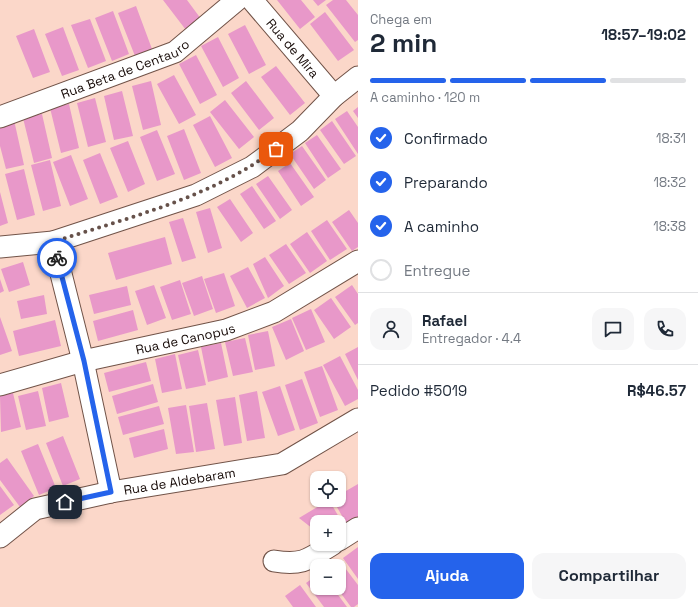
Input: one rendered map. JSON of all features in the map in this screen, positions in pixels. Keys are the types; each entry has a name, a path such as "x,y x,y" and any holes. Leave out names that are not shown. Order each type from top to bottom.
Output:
{"street":[{"name":"Rua Beta de Centauro","path":"0,117 175,52 237,0"},
{"name":"Rua de Mira","path":"252,0 334,96"},
{"path":"0,247 53,242 196,195 252,167 300,131 334,96 358,77"},
{"path":"53,242 84,361 111,492"},
{"name":"Rua de Canopus","path":"0,385 84,361 226,330 274,312 358,261"},
{"name":"Rua de Aldebaram","path":"0,537 35,509 111,492 282,464 358,419"},
{"path":"346,536 358,528"},
{"path":"274,561 289,564 305,561 321,551"}],"building":[{"path":"163,0 187,0 204,23 189,34"},
{"path":"277,0 301,0 315,17 300,29"},
{"path":"313,0 326,0 318,6"},
{"path":"333,0 346,0 358,15 358,40 355,42 326,5"},
{"path":"136,6 152,49 135,56 118,13"},
{"path":"113,11 129,54 112,61 95,18"},
{"path":"325,12 354,50 338,61 310,24"},
{"path":"90,19 106,61 88,68 71,25"},
{"path":"245,25 266,65 249,74 228,34"},
{"path":"63,27 79,70 62,76 45,34"},
{"path":"34,29 50,72 33,78 16,36"},
{"path":"218,37 239,78 223,87 201,46"},
{"path":"196,55 217,95 200,104 179,64"},
{"path":"276,66 305,103 290,115 261,77"},
{"path":"174,75 196,115 179,124 157,84"},
{"path":"151,81 161,125 143,130 132,86"},
{"path":"246,81 274,118 259,130 231,93"},
{"path":"122,91 133,136 114,140 104,96"},
{"path":"95,98 106,142 88,147 77,103"},
{"path":"225,100 254,137 239,149 210,112"},
{"path":"69,104 79,148 61,153 50,108"},
{"path":"358,107 358,118 353,111"},
{"path":"347,111 358,127 358,154 335,119"},
{"path":"42,114 52,158 34,163 23,118"},
{"path":"210,116 232,158 215,167 193,125"},
{"path":"14,120 24,165 6,169 0,146 0,124"},
{"path":"332,121 356,156 344,164 320,130"},
{"path":"184,129 201,173 184,180 167,136"},
{"path":"157,130 175,174 157,181 140,137"},
{"path":"317,135 341,169 328,178 305,143"},
{"path":"128,141 145,184 128,192 110,148"},
{"path":"302,146 326,180 314,189 290,154"},
{"path":"100,153 118,197 100,204 83,160"},
{"path":"71,155 88,199 70,206 53,162"},
{"path":"50,160 61,206 43,211 31,165"},
{"path":"290,163 314,197 301,206 278,171"},
{"path":"24,169 35,215 17,220 5,174"},
{"path":"268,176 292,210 280,219 256,184"},
{"path":"252,186 276,221 264,229 240,194"},
{"path":"0,192 8,223 0,226"},
{"path":"230,199 253,233 241,242 217,207"},
{"path":"210,208 222,248 208,253 196,212"},
{"path":"349,210 358,223 358,247 352,251 332,222"},
{"path":"183,218 196,258 182,262 169,222"},
{"path":"327,220 347,249 330,260 311,231"},
{"path":"307,232 327,261 310,273 290,244"},
{"path":"165,237 172,264 116,280 108,253"},
{"path":"286,244 306,273 289,284 269,255"},
{"path":"265,257 284,286 268,298 253,264"},
{"path":"23,262 30,285 9,292 1,269"},
{"path":"248,267 265,298 247,308 230,276"},
{"path":"224,273 235,306 216,313 204,279"},
{"path":"202,276 213,309 194,316 182,283"},
{"path":"0,279 4,291 0,293"},
{"path":"180,280 191,314 172,320 160,287"},
{"path":"154,285 166,318 147,325 135,291"},
{"path":"352,285 358,294 358,323 355,325 335,297"},
{"path":"127,286 131,305 94,314 89,295"},
{"path":"44,295 47,314 21,319 17,301"},
{"path":"331,298 351,327 334,339 314,310"},
{"path":"311,309 325,342 306,350 292,318"},
{"path":"133,310 138,330 98,341 93,321"},
{"path":"0,317 12,351 0,355"},
{"path":"291,319 304,351 286,360 272,327"},
{"path":"55,320 61,346 19,356 13,331"},
{"path":"268,331 275,366 255,370 248,335"},
{"path":"245,338 253,372 233,376 225,342"},
{"path":"221,343 228,377 208,382 201,347"},
{"path":"358,347 358,380 345,354"},
{"path":"198,350 206,385 186,389 178,355"},
{"path":"175,354 182,389 162,393 155,359"},
{"path":"340,356 358,390 358,399 345,406 323,365"},
{"path":"146,362 151,381 109,392 104,373"},
{"path":"322,366 338,410 320,417 304,372"},
{"path":"302,379 318,423 300,430 285,385"},
{"path":"61,383 69,417 49,422 42,388"},
{"path":"153,384 158,402 117,414 112,396"},
{"path":"280,386 295,430 278,436 262,392"},
{"path":"38,391 46,426 26,430 18,396"},
{"path":"257,391 265,438 247,441 239,395"},
{"path":"13,393 21,427 1,432 0,396"},
{"path":"235,397 242,443 224,446 216,400"},
{"path":"207,403 215,449 196,452 189,406"},
{"path":"186,405 194,452 176,454 168,408"},
{"path":"159,406 164,424 123,435 118,417"},
{"path":"164,429 168,449 134,458 129,438"},
{"path":"63,436 80,479 63,486 46,443"},
{"path":"38,444 56,488 39,495 21,451"},
{"path":"7,458 34,496 20,507 0,480 0,463"},
{"path":"358,484 358,517 346,523 346,515 341,515 337,507 346,507 346,491"},
{"path":"0,486 14,505 0,515"},
{"path":"317,507 333,507 338,515 310,515 310,527 299,518"},
{"path":"358,547 358,579 346,562 346,559 343,558"},
{"path":"346,569 358,585 358,604 351,607 342,595 346,595"},
{"path":"310,580 310,588 306,583"},
{"path":"300,585 316,607 293,607 285,596"},
{"path":"315,595 338,595 347,607 324,607"}],"way so far":[{"path":"57,258 53,242 196,195 252,167 276,149"}],"route":[{"path":"57,258 84,361 111,492 65,502"}]}
